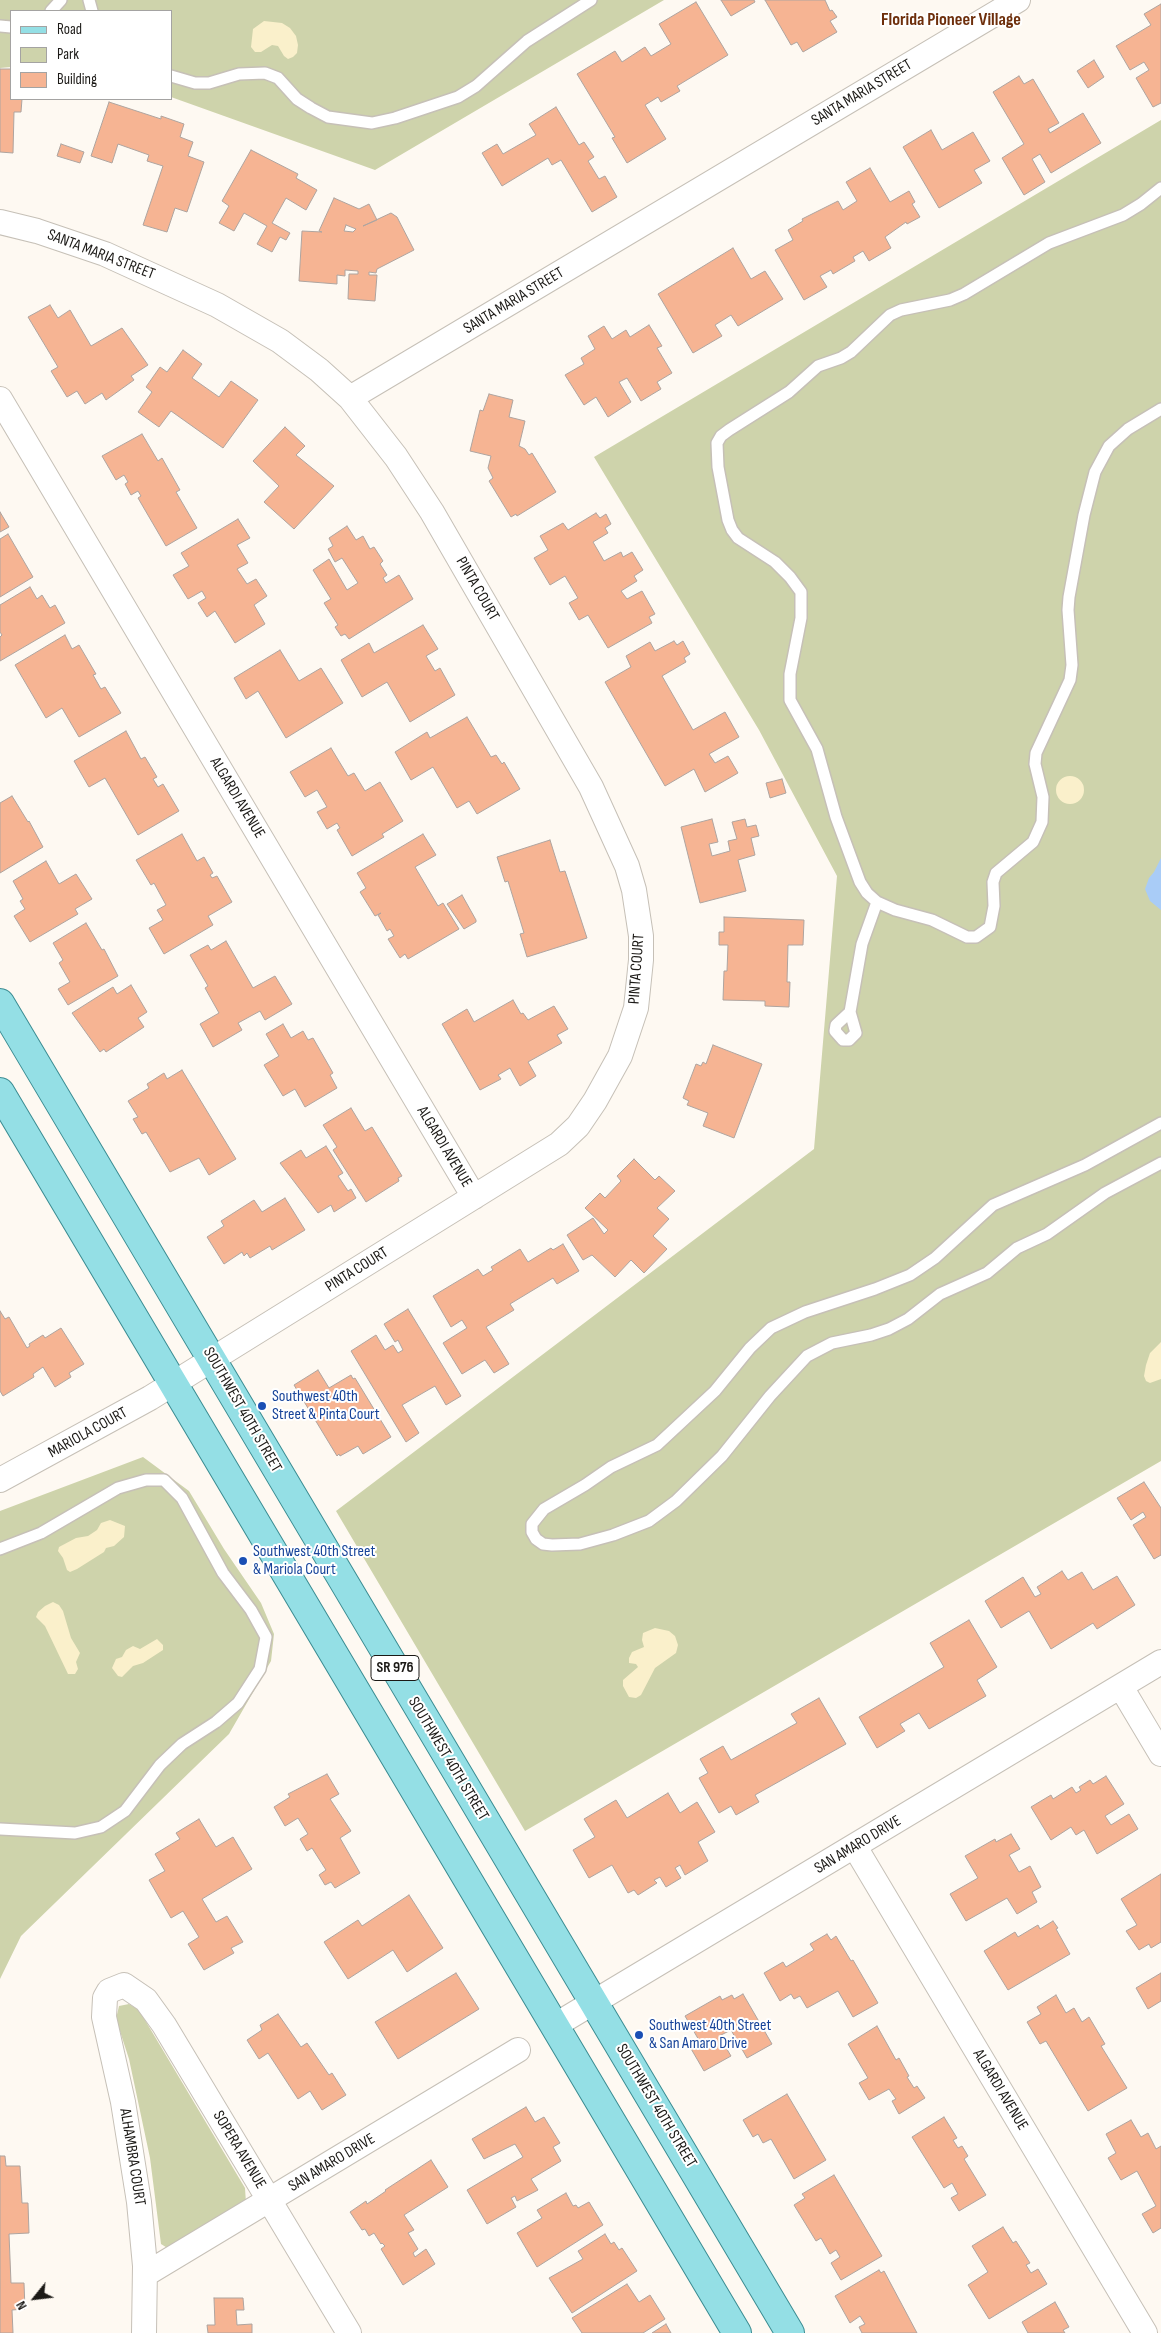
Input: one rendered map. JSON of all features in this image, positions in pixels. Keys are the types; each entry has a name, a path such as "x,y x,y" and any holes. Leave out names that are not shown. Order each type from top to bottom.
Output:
{"main road":[{"name":"SOUTHWEST 40TH STREET","path":"0,1003 790,2333"},
{"name":"SR 976","path":"0,1092 175,1383 737,2333"}],"street":[{"name":"SANTA MARIA STREET","path":"0,222 37,230 105,254 218,305 280,341 319,370 350,398 1018,0"},
{"name":"PINTA COURT","path":"175,1383 559,1144 578,1126 609,1077 620,1056 636,1008 641,960 638,912 627,866 591,787 422,496 396,457 350,398"},
{"name":"ALGARDI AVENUE","path":"0,399 474,1197"},
{"name":"MARIOLA COURT","path":"0,1480 175,1383"},
{"name":"SAN AMARO DRIVE","path":"554,2026 1161,1662"},
{"path":"1121,1687 1161,1754"},
{"name":"ALGARDI AVENUE","path":"855,1847 1145,2333"},
{"name":"SOPERA AVENUE","path":"114,1987 124,1985 129,1987 146,2000 155,2011 349,2333"},
{"name":"ALHAMBRA COURT","path":"114,1987 105,1998 104,2017 123,2102 135,2173 146,2274 144,2333"},
{"name":"SAN AMARO DRIVE","path":"146,2274 518,2050"}],"lane":[{"path":"52,10 60,0"},
{"path":"172,76 195,83 209,83 239,74 265,72 278,78 298,99 320,113 351,122 372,123 395,118 458,97 476,86 527,41 592,0"},
{"path":"1161,188 1141,204 1123,214 1049,243 964,294 950,300 901,310 890,315 851,352 841,358 818,366 789,392 721,436 717,443 718,466 728,520 732,530 738,538 775,562 790,577 801,592 801,618 790,674 790,700 817,749 836,817 860,882 867,893 877,902 896,910 932,920 968,937 976,937 990,927 994,906 993,882 996,873 1032,842 1042,822 1043,797 1035,764 1036,753 1070,680 1072,666 1068,604 1084,515 1095,472 1108,446 1128,429 1161,409"},
{"path":"850,1012 862,944 877,902"},
{"path":"1161,1123 1085,1165 993,1205 935,1258 910,1275 875,1289 804,1312 771,1328 761,1336 715,1391 657,1445 611,1467 544,1509 532,1524 532,1532 536,1539 543,1544 580,1544 613,1535 649,1521 676,1501 722,1456 770,1396 807,1356 832,1342 864,1337 889,1329 908,1318 940,1294 987,1273 1017,1248 1047,1234 1105,1193 1161,1163"},
{"path":"0,1549 41,1533 118,1488 146,1480 164,1480 182,1498 223,1573 266,1636 260,1669 238,1703 216,1722 182,1744 160,1765 125,1810 101,1827 75,1833 0,1829"}],"green space":[{"path":"0,0 664,0 375,170 172,97 172,10 10,10 10,67 0,68"},
{"path":"1161,120 1161,1461 525,1831 336,1511 814,1149 837,876 759,730 594,457"},
{"path":"143,1457 189,1491 224,1549 261,1603 274,1634 271,1661 229,1734 21,1936 0,1979 0,1511"},
{"path":"129,2004 139,2010 245,2188 246,2203 169,2249 161,2244 150,2158 129,2059 116,2019 119,2006"}],"sand":[{"path":"264,21 282,23 290,28 296,36 298,45 297,53 293,57 288,59 278,46 272,45 261,52 255,52 251,47 253,29"},
{"path":"1070,776 1080,780 1084,790 1080,800 1070,804 1060,800 1056,790 1060,780"},
{"path":"1161,1342 1161,1379 1150,1383 1146,1381 1144,1376 1146,1365 1150,1353"},
{"path":"110,1520 125,1526 124,1537 114,1546 106,1548 104,1552 77,1569 70,1572 67,1570 63,1558 58,1551 59,1547 76,1538 88,1536 97,1530 101,1523"},
{"path":"53,1602 59,1605 63,1611 71,1638 80,1653 76,1662 78,1669 75,1674 68,1674 45,1626 36,1617 38,1612"},
{"path":"655,1628 669,1631 675,1636 678,1645 676,1653 655,1668 641,1695 636,1698 629,1697 623,1686 623,1680 638,1667 636,1664 629,1663 629,1658 632,1652 644,1647 643,1633"},
{"path":"157,1639 163,1645 163,1650 143,1663 133,1666 122,1677 118,1676 112,1668 116,1659 122,1657 126,1650 133,1646 140,1649"}],"water":[{"path":"1161,858 1161,910 1150,901 1145,889"}],"building":[{"path":"721,0 754,0 755,2 731,16"},
{"path":"765,0 825,0 830,11 832,10 837,17 830,21 837,32 803,52 797,42 791,45"},
{"path":"696,2 728,55 677,86 680,91 661,102 658,97 645,105 666,139 627,163 612,138 615,137 577,74 615,51 622,62 645,47 651,56 671,44 659,24"},
{"path":"1161,4 1161,103 1153,107 1136,78 1149,70 1144,62 1130,70 1116,46 1151,25 1144,14"},
{"path":"1094,60 1104,77 1088,88 1077,71"},
{"path":"0,69 10,69 10,100 22,100 21,112 14,112 13,153 0,152"},
{"path":"1019,76 1024,84 1033,79 1059,123 1048,129 1050,133 1083,113 1101,143 1051,173 1040,154 1032,159 1045,182 1024,195 1002,158 1024,144 993,92"},
{"path":"109,102 161,119 161,116 184,124 180,137 193,142 188,156 204,162 187,212 175,208 167,232 143,225 163,166 147,161 149,155 118,144 112,163 91,156"},
{"path":"556,107 579,145 584,142 594,157 588,161 599,179 605,176 617,197 592,212 561,160 552,165 548,158 502,186 482,153 497,144 503,154 536,135 529,124"},
{"path":"931,130 942,150 973,132 990,161 974,170 982,183 939,208 903,147"},
{"path":"61,144 84,152 80,163 57,156"},
{"path":"251,150 298,174 296,178 317,190 306,210 286,198 272,223 290,233 286,240 280,237 272,252 257,244 267,226 244,213 234,231 219,223 229,206 222,201"},
{"path":"870,168 890,202 909,191 915,202 912,204 920,217 907,224 906,222 885,237 891,248 869,261 863,251 853,257 855,261 833,274 831,270 820,276 827,287 804,300 775,250 793,240 788,230 803,221 802,219 838,201 843,210 857,201 846,182"},
{"path":"334,198 359,209 369,204 377,220 391,213 397,217 414,250 377,269 376,273 369,272 369,275 377,275 375,301 348,299 349,274 358,274 358,271 345,270 345,276 337,275 337,284 299,281 302,231 322,232 319,231","holes":["346,225 356,229 353,232 344,231"]},
{"path":"733,248 751,279 765,271 783,299 738,326 731,315 715,325 722,336 693,353 658,294"},
{"path":"50,305 58,318 70,310 91,346 122,328 148,365 131,376 134,380 106,400 102,393 85,404 77,391 67,397 51,371 58,367 28,317"},
{"path":"649,325 662,346 657,348 672,373 657,382 661,389 641,401 627,378 619,382 631,402 608,417 596,397 584,405 565,375 584,364 581,358 595,349 588,336 604,326 612,339 626,330 630,337"},
{"path":"183,350 202,364 192,378 219,397 231,381 258,400 223,448 171,411 159,427 138,412 152,392 146,387 160,367 167,372"},
{"path":"489,394 513,400 509,417 525,421 519,446 525,449 529,455 532,453 556,492 517,516 516,514 511,517 489,481 493,478 488,468 491,456 470,451 480,410 483,411"},
{"path":"285,427 305,446 296,455 334,486 294,529 264,502 279,486 253,461"},
{"path":"142,434 158,461 162,458 180,490 176,492 197,528 166,546 138,498 141,496 138,491 131,495 125,484 128,482 124,475 116,480 102,456"},
{"path":"0,512 9,527 0,532"},
{"path":"596,513 600,518 606,514 611,524 605,528 608,533 593,542 604,561 621,552 623,557 632,552 643,570 634,576 637,581 621,591 627,599 642,591 655,614 649,617 652,623 608,648 588,615 579,620 569,603 578,598 565,576 550,585 534,558 548,550 540,536 563,523 568,530"},
{"path":"238,519 250,538 237,545 248,563 237,569 247,584 256,579 267,596 254,605 265,624 235,643 215,611 207,617 198,603 206,598 202,591 188,599 173,575 189,566 181,553"},
{"path":"347,526 356,540 363,536 370,549 374,547 383,561 380,564 387,575 383,578 386,583 399,575 413,599 349,639 345,634 341,636 335,627 338,625 324,603 331,599 313,570 329,559 347,590 358,583 342,558 335,562 328,549 333,546 329,538"},
{"path":"8,534 33,577 0,597 0,539"},
{"path":"30,587 37,599 42,595 50,608 55,605 65,623 0,661 0,637 2,635 0,632 0,605"},
{"path":"423,625 438,649 426,656 435,671 440,668 455,695 410,722 387,682 362,697 341,660 369,643 374,653"},
{"path":"65,635 72,649 79,645 96,674 93,675 101,689 105,687 121,713 79,737 62,708 46,718 15,665"},
{"path":"674,641 677,645 683,641 690,654 684,658 686,662 662,676 693,730 725,712 739,737 709,754 715,763 728,756 738,773 705,792 694,769 665,786 605,682 631,667 626,656 650,642 655,651"},
{"path":"280,650 299,681 321,668 343,703 286,738 258,691 246,699 234,678"},
{"path":"467,717 491,757 496,755 502,764 504,762 520,789 477,814 469,801 457,808 433,767 411,780 395,752 427,732 430,738"},
{"path":"126,731 141,759 145,757 157,777 153,779 158,787 163,784 179,811 138,835 105,778 89,787 74,761"},
{"path":"331,748 348,776 354,773 365,791 380,782 403,821 382,834 384,837 352,856 337,830 340,828 337,823 327,829 317,812 327,807 317,790 305,797 290,772"},
{"path":"782,779 786,793 770,798 766,783"},
{"path":"12,796 29,821 43,847 0,873 0,803"},
{"path":"712,819 718,842 709,844 712,856 730,851 728,841 737,839 732,822 745,819 747,827 756,825 759,836 751,838 755,855 738,860 746,891 700,903 681,827"},
{"path":"182,834 197,861 204,857 213,873 210,875 212,878 217,876 232,902 208,916 213,925 164,954 149,928 163,920 157,910 166,905 154,883 151,885 136,860"},
{"path":"423,834 436,855 415,867 438,906 443,903 459,929 408,959 405,954 400,958 388,939 394,936 390,929 387,931 378,915 381,913 375,916 360,892 366,888 357,873"},
{"path":"550,840 560,872 565,871 587,938 527,957 520,934 524,933 508,881 505,882 497,857"},
{"path":"46,861 59,884 76,874 92,899 75,909 78,914 30,942 14,916 25,909 20,901 23,899 13,881"},
{"path":"462,895 476,920 476,922 464,929 447,904"},
{"path":"724,917 804,920 803,945 788,945 787,982 790,982 789,1007 765,1006 765,1001 723,1000 724,971 727,971 728,945 719,945 719,932 724,932"},
{"path":"86,923 102,950 104,949 118,976 68,1005 58,989 70,982 59,963 63,960 53,943"},
{"path":"226,941 253,988 275,976 292,1004 265,1020 260,1011 238,1023 242,1030 213,1047 200,1024 219,1013 205,988 208,986 190,955 208,945 211,950"},
{"path":"131,985 147,1012 138,1018 144,1027 106,1052 104,1049 100,1052 72,1013 113,987 117,994"},
{"path":"513,1000 521,1014 523,1013 528,1020 554,1006 568,1029 557,1035 562,1043 528,1062 536,1076 520,1086 510,1068 498,1075 501,1079 480,1090 442,1024 467,1009 474,1022"},
{"path":"283,1024 291,1038 303,1031 308,1040 313,1038 333,1073 330,1075 337,1088 305,1107 295,1089 283,1096 264,1065 279,1056 266,1034"},
{"path":"713,1045 762,1064 734,1138 703,1126 708,1113 687,1105 689,1101 683,1098 696,1064 701,1066 703,1062 706,1064"},
{"path":"182,1070 236,1159 209,1175 199,1158 170,1172 146,1132 142,1134 133,1119 138,1117 128,1101 149,1088 147,1084 164,1073 167,1079"},
{"path":"351,1108 365,1131 372,1127 402,1176 398,1178 399,1181 366,1202 333,1150 337,1147 323,1125"},
{"path":"326,1146 343,1173 338,1176 348,1191 351,1189 356,1198 334,1212 331,1205 318,1213 280,1163 301,1150 306,1158"},
{"path":"634,1159 655,1180 659,1176 675,1191 657,1208 669,1219 653,1236 667,1249 644,1273 631,1260 615,1277 592,1255 583,1260 567,1235 593,1218 604,1234 608,1230 585,1208 600,1193 605,1198 621,1181 617,1176"},
{"path":"285,1198 305,1230 272,1250 270,1246 250,1258 247,1253 244,1256 242,1252 224,1264 207,1237 224,1226 221,1221 254,1200 262,1212"},
{"path":"563,1244 579,1271 557,1284 553,1278 510,1304 514,1310 486,1327 509,1364 494,1373 485,1360 462,1374 443,1343 467,1328 462,1320 451,1327 433,1296 478,1269 483,1276 493,1270 491,1267 520,1249 528,1262 551,1248 553,1250"},
{"path":"408,1309 461,1396 446,1405 435,1386 402,1405 419,1433 406,1442 351,1351 376,1335 385,1350 393,1345 398,1353 403,1350 398,1340 395,1342 384,1324"},
{"path":"0,1311 5,1319 9,1317 27,1348 30,1346 29,1344 43,1335 45,1338 61,1328 84,1364 69,1373 71,1377 55,1387 43,1367 33,1374 34,1377 3,1396 0,1391"},
{"path":"318,1370 329,1388 351,1375 353,1379 355,1378 391,1437 363,1454 358,1446 337,1456 294,1385"},
{"path":"1144,1482 1161,1508 1161,1555 1154,1559 1133,1525 1146,1517 1143,1512 1131,1520 1117,1498"},
{"path":"1062,1571 1068,1580 1082,1572 1093,1590 1117,1576 1135,1605 1097,1629 1093,1623 1051,1649 1029,1611 1001,1628 985,1601 1023,1577 1035,1597 1041,1594 1037,1587"},
{"path":"969,1620 997,1667 977,1680 986,1696 929,1729 919,1713 900,1724 905,1731 877,1748 859,1717 944,1667 930,1643"},
{"path":"819,1698 846,1744 755,1795 759,1802 736,1815 731,1806 719,1813 699,1778 708,1773 700,1759 723,1746 731,1760 797,1723 791,1714"},
{"path":"327,1774 339,1794 330,1799 351,1831 340,1838 360,1873 335,1888 331,1882 325,1885 319,1875 326,1870 312,1848 307,1851 300,1839 308,1834 298,1818 285,1826 274,1807 290,1797 288,1794"},
{"path":"1106,1776 1124,1804 1105,1816 1111,1825 1129,1814 1138,1829 1097,1854 1084,1830 1076,1835 1071,1827 1051,1840 1031,1807 1051,1795 1053,1799 1072,1787 1076,1793 1081,1790 1079,1787 1090,1780 1093,1784"},
{"path":"668,1793 680,1813 697,1802 715,1832 698,1842 708,1861 685,1875 680,1865 675,1868 681,1878 666,1887 660,1877 654,1880 657,1883 638,1895 634,1890 628,1893 612,1865 589,1878 573,1850 595,1837 584,1819 616,1800 627,1818"},
{"path":"199,1819 216,1847 233,1837 252,1869 202,1899 216,1922 227,1916 243,1942 231,1948 234,1953 204,1970 188,1944 199,1937 183,1911 171,1918 149,1880 165,1871 155,1854 180,1839 176,1833"},
{"path":"1011,1834 1020,1849 1009,1855 1019,1872 1030,1866 1041,1887 1032,1892 1037,1902 1017,1914 1007,1898 966,1921 950,1894 978,1878 965,1856 995,1839 996,1842"},
{"path":"1161,1874 1161,1942 1151,1948 1149,1944 1139,1950 1126,1931 1137,1925 1121,1899"},
{"path":"409,1895 443,1948 407,1972 393,1950 348,1979 324,1942 358,1920 362,1926"},
{"path":"1053,1921 1070,1954 1008,1990 984,1951 1015,1932 1018,1937 1038,1925 1040,1929"},
{"path":"827,1934 831,1940 836,1936 851,1961 853,1960 878,2003 853,2017 838,1991 807,2008 800,1996 794,1999 791,1994 780,2001 764,1973 783,1962 786,1967 814,1950 810,1944"},
{"path":"456,1973 479,2009 398,2059 375,2022"},
{"path":"1161,1973 1161,2001 1148,2009 1136,1988"},
{"path":"743,1994 772,2044 747,2058 731,2030 719,2036 731,2056 704,2071 690,2047 700,2042 685,2016 720,1996 722,2000 732,1995 734,1999"},
{"path":"1056,1995 1066,2013 1074,2008 1082,2022 1089,2017 1105,2044 1101,2046 1127,2088 1088,2111 1046,2041 1040,2044 1027,2022 1041,2014 1037,2007"},
{"path":"278,2014 301,2047 307,2043 329,2075 332,2073 346,2095 322,2110 310,2091 298,2099 268,2053 259,2059 247,2040 262,2030 260,2025"},
{"path":"877,2026 896,2060 899,2058 914,2088 917,2086 925,2098 899,2114 892,2101 896,2099 889,2089 869,2100 859,2083 868,2078 848,2044"},
{"path":"787,2094 826,2160 794,2179 771,2139 763,2143 758,2134 753,2137 743,2120"},
{"path":"526,2107 535,2122 544,2117 560,2143 553,2147 561,2161 531,2179 538,2190 517,2201 515,2196 511,2198 516,2207 487,2224 467,2190 523,2157 515,2144 484,2159 472,2139"},
{"path":"944,2117 957,2138 953,2140 958,2148 962,2146 968,2156 964,2159 986,2195 959,2211 951,2198 958,2194 952,2183 944,2188 912,2137"},
{"path":"1131,2120 1141,2137 1148,2133 1156,2149 1161,2146 1161,2228 1153,2233 1142,2214 1156,2206 1137,2171 1121,2180 1108,2158 1116,2153 1106,2134"},
{"path":"0,2156 5,2156 6,2166 20,2166 22,2203 28,2203 29,2233 9,2234 11,2283 24,2283 25,2309 12,2310 13,2333 0,2333"},
{"path":"431,2160 448,2187 404,2215 414,2230 408,2233 418,2249 413,2253 415,2257 426,2249 435,2264 403,2285 381,2249 385,2246 381,2244 374,2233 369,2236 365,2229 362,2230 350,2212 366,2201 367,2204"},
{"path":"834,2175 882,2256 841,2280 831,2263 840,2257 836,2250 830,2254 821,2238 816,2241 794,2205 805,2198 802,2194"},
{"path":"566,2193 573,2206 576,2205 578,2208 589,2202 603,2225 537,2267 517,2233 542,2218 537,2210"},
{"path":"1003,2227 1013,2243 1016,2241 1030,2263 1026,2265 1031,2273 1038,2269 1047,2284 989,2319 968,2285 988,2272 972,2246"},
{"path":"605,2234 611,2244 614,2242 619,2250 622,2248 637,2271 572,2313 549,2278 583,2259 578,2251"},
{"path":"879,2270 881,2273 884,2271 917,2333 862,2333 859,2327 865,2324 860,2316 850,2323 835,2296"},
{"path":"627,2284 639,2302 650,2295 665,2319 643,2333 582,2333 572,2318"},
{"path":"214,2298 243,2298 244,2310 236,2310 237,2325 252,2324 252,2333 208,2333 207,2325 215,2325"},
{"path":"1055,2302 1069,2327 1063,2330 1065,2333 1028,2333 1022,2322"},
{"path":"666,2324 671,2333 652,2333"}],"place":[{"name":"Southwest 40th Street & Pinta Court","path":"262,1406"},
{"name":"Southwest 40th Street & Mariola Court","path":"243,1561"},
{"name":"Southwest 40th Street & San Amaro Drive","path":"639,2035"}],"district":[{"name":"Florida Pioneer Village","path":"951,20"}]}
